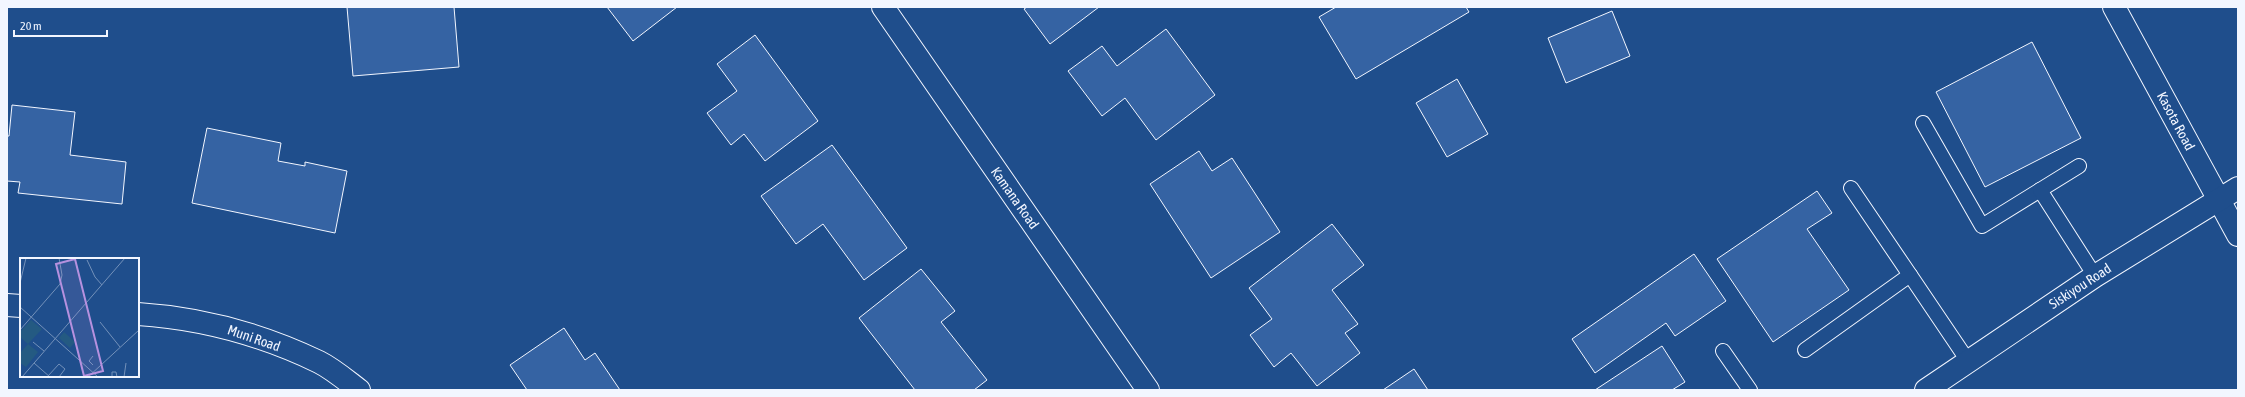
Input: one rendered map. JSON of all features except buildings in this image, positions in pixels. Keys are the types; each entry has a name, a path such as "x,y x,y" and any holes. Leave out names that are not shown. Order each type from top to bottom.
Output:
{"street":[{"name":"Kamana Road","path":"882,7 1148,390"},
{"name":"Kasota Road","path":"2114,7 2238,236"},
{"name":"Siskiyou Road","path":"1926,390 2095,276 2238,188"},
{"path":"7,305 20,306"},
{"name":"Muni Road","path":"139,314 157,315 236,330 320,363 359,390"}],"lane":[{"path":"1923,123 1982,226 2079,166"},
{"path":"1851,188 1968,361"},
{"path":"2040,190 2095,276"},
{"path":"1804,350 1910,275"},
{"path":"1723,352 1750,390"}]}
